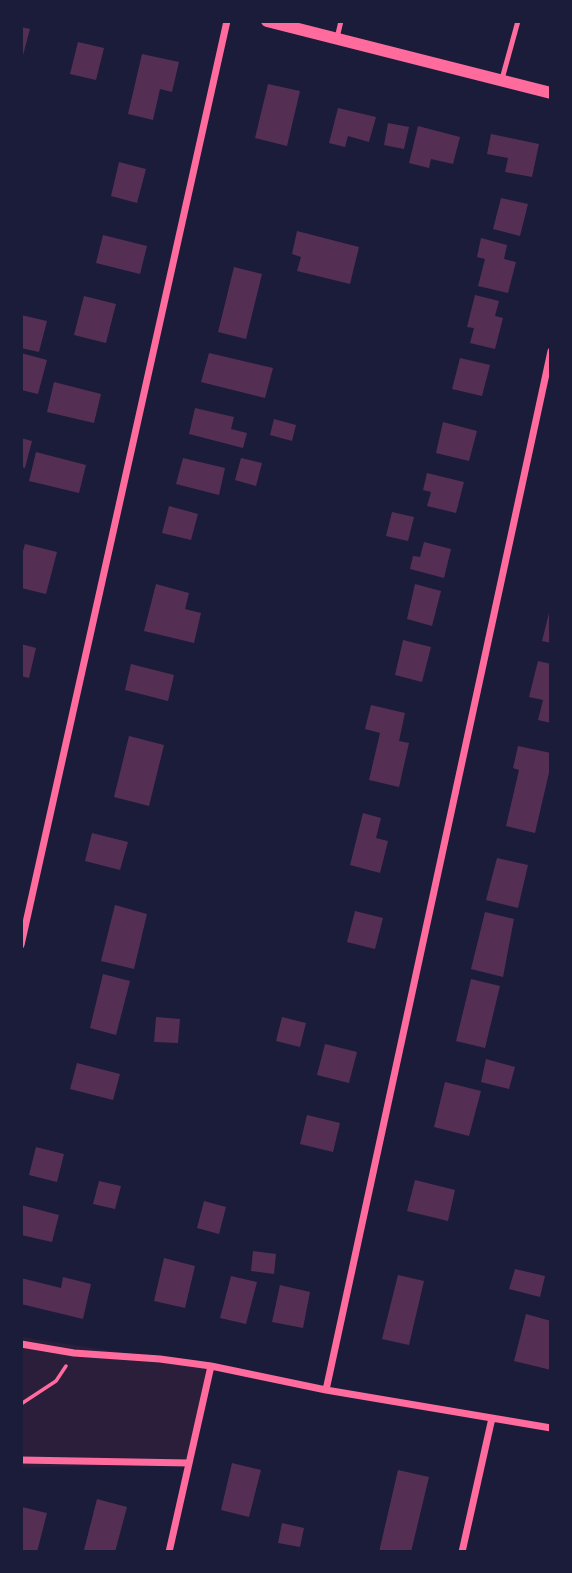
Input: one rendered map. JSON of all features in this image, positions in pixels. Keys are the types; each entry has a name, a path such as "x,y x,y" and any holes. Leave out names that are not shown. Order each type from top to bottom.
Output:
{"street":[{"path":"21,945 228,21"},
{"path":"267,21 551,93"},
{"path":"326,1390 551,351"},
{"path":"21,1344 74,1353 160,1359 211,1366 326,1390 551,1428"},
{"path":"169,1552 211,1366"},
{"path":"462,1552 492,1418"},
{"path":"21,1460 189,1463"}],"lane":[{"path":"337,38 341,21"},
{"path":"501,80 518,21"}],"path":[{"path":"21,1404 57,1381 74,1353"}],"shaded area":[{"path":"21,1337 211,1366 189,1463 21,1468"}],"building":[{"path":"21,27 30,29 22,59 21,59"},
{"path":"78,42 104,48 96,80 70,74"},
{"path":"142,54 179,62 172,92 160,89 153,120 128,114"},
{"path":"268,84 300,91 287,146 255,138"},
{"path":"338,108 376,117 369,142 348,136 345,147 329,143"},
{"path":"388,123 409,127 404,149 384,145"},
{"path":"418,126 460,137 453,164 431,159 429,168 409,163"},
{"path":"491,134 539,144 532,177 505,172 508,158 487,154"},
{"path":"119,162 146,169 137,203 111,196"},
{"path":"501,198 528,204 520,236 493,229"},
{"path":"297,231 359,247 350,284 297,271 301,257 292,254"},
{"path":"103,235 147,246 140,274 96,263"},
{"path":"481,238 507,245 504,259 516,262 508,293 478,286 485,259 477,257"},
{"path":"234,267 262,274 246,339 218,332"},
{"path":"475,295 499,301 495,316 503,318 495,349 470,343 474,328 467,327"},
{"path":"84,296 116,304 106,343 74,335"},
{"path":"21,315 47,321 39,352 21,348"},
{"path":"21,353 47,360 38,394 21,390"},
{"path":"209,353 273,368 265,398 201,382"},
{"path":"460,358 490,365 482,396 452,389"},
{"path":"54,382 101,394 94,423 47,412"},
{"path":"195,408 234,417 231,429 247,433 243,448 189,434"},
{"path":"274,419 296,425 292,441 270,435"},
{"path":"443,422 477,431 469,461 436,453"},
{"path":"21,438 32,441 25,468 21,467"},
{"path":"36,452 86,465 79,493 29,481"},
{"path":"183,458 225,468 219,495 176,484"},
{"path":"241,458 262,463 256,486 235,480"},
{"path":"427,473 464,482 456,513 427,506 431,492 423,490"},
{"path":"169,506 198,514 191,540 162,533"},
{"path":"392,512 414,517 408,541 386,536"},
{"path":"424,542 451,549 444,578 410,569 413,556 420,557"},
{"path":"25,544 57,552 46,594 21,588 21,558"},
{"path":"156,584 189,593 185,609 201,613 194,643 144,631"},
{"path":"415,584 441,591 432,626 407,619"},
{"path":"551,610 551,643 542,641"},
{"path":"403,640 431,647 422,682 395,675"},
{"path":"21,644 36,648 29,678 21,676"},
{"path":"538,661 551,664 551,723 538,720 543,700 529,697"},
{"path":"131,664 174,675 168,701 125,690"},
{"path":"371,705 405,713 399,741 409,743 399,787 369,780 380,733 365,729"},
{"path":"129,736 164,745 149,806 114,797"},
{"path":"518,746 551,753 551,764 535,833 506,826 519,770 513,768"},
{"path":"363,813 381,818 376,838 388,841 380,873 350,865"},
{"path":"92,833 128,842 120,870 85,861"},
{"path":"497,858 528,865 518,908 486,900"},
{"path":"115,905 147,914 134,969 101,961"},
{"path":"355,911 383,918 375,949 347,942"},
{"path":"485,912 514,919 503,977 471,969"},
{"path":"103,974 130,981 116,1035 90,1028"},
{"path":"471,979 500,986 485,1048 456,1041"},
{"path":"156,1017 180,1019 178,1043 154,1042"},
{"path":"282,1017 306,1023 300,1047 276,1041"},
{"path":"325,1044 357,1052 349,1083 317,1075"},
{"path":"486,1059 515,1067 509,1089 481,1082"},
{"path":"77,1063 120,1074 113,1100 70,1089"},
{"path":"445,1082 481,1091 469,1136 434,1127"},
{"path":"307,1115 340,1123 333,1152 300,1144"},
{"path":"36,1147 64,1154 57,1182 29,1175"},
{"path":"415,1180 455,1190 448,1221 407,1211"},
{"path":"99,1181 121,1186 115,1209 93,1204"},
{"path":"204,1201 226,1207 219,1234 197,1228"},
{"path":"21,1205 59,1215 52,1242 21,1235"},
{"path":"253,1251 276,1254 274,1274 251,1271"},
{"path":"164,1258 195,1266 185,1308 154,1301"},
{"path":"515,1269 545,1276 540,1297 509,1289"},
{"path":"398,1275 424,1281 409,1345 382,1339"},
{"path":"231,1276 257,1282 246,1324 220,1318"},
{"path":"63,1277 91,1284 83,1319 21,1304 21,1278 61,1288"},
{"path":"280,1285 310,1292 303,1328 272,1322"},
{"path":"526,1314 551,1321 551,1370 514,1361"},
{"path":"232,1463 261,1470 249,1517 221,1510"},
{"path":"398,1470 429,1477 411,1552 379,1552"},
{"path":"97,1499 127,1507 115,1552 84,1550"},
{"path":"22,1507 47,1513 37,1552 21,1552"},
{"path":"282,1523 304,1528 300,1547 278,1543"}]}
